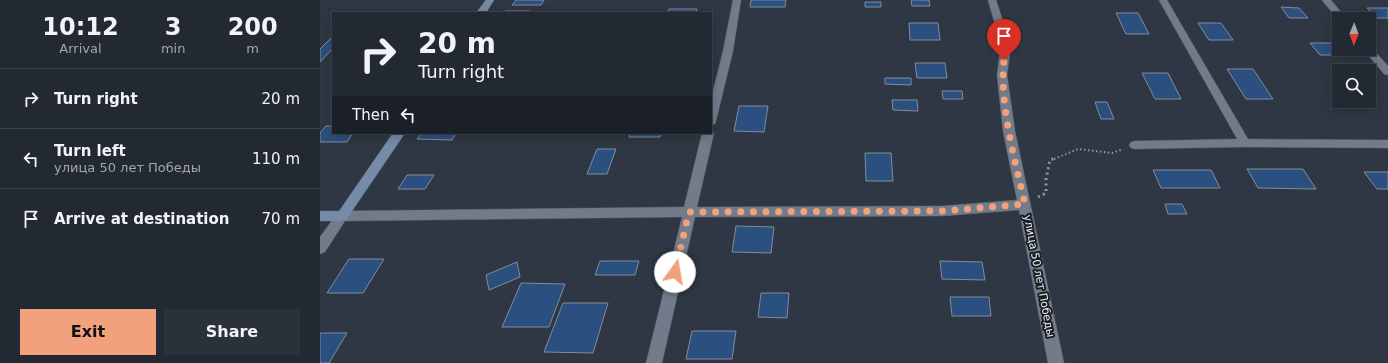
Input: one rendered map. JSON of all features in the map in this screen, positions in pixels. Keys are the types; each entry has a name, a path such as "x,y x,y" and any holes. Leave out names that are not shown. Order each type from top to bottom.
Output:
{"street":[{"path":"482,12 490,0"},
{"path":"712,117 728,51 737,0"},
{"name":"улица 50 лет Победы","path":"992,0 1006,45 1002,75 1007,117 1056,363"},
{"path":"1163,0 1245,143"},
{"path":"1326,0 1336,12"},
{"path":"1374,56 1388,72"},
{"path":"320,248 398,134"},
{"path":"654,363 708,134"},
{"path":"1135,145 1245,143 1388,144"},
{"path":"320,216 943,211 1025,204"}],"path":[{"path":"1025,204 1046,193 1046,179 1050,160 1078,149 1112,153 1135,145"}],"building":[{"path":"516,0 544,0 541,5 512,5"},
{"path":"751,0 786,0 785,7 750,7"},
{"path":"911,0 929,0 930,6 912,6"},
{"path":"865,2 881,2 881,7 865,7"},
{"path":"1281,7 1299,8 1308,18 1289,18"},
{"path":"1367,8 1388,8 1388,18 1377,18 1376,12 1371,12"},
{"path":"669,9 697,9 696,12 668,12"},
{"path":"505,11 530,11 530,12"},
{"path":"1116,13 1138,13 1149,34 1126,34"},
{"path":"909,23 938,23 940,40 910,40"},
{"path":"1198,23 1221,23 1233,40 1209,40"},
{"path":"332,37 332,49 320,62 320,49"},
{"path":"1310,43 1332,43 1332,55 1320,55"},
{"path":"915,63 945,63 947,78 917,78"},
{"path":"1227,69 1253,69 1273,99 1246,99"},
{"path":"1142,73 1168,73 1181,99 1155,99"},
{"path":"885,78 911,78 911,85 885,84"},
{"path":"942,91 962,91 963,99 943,99"},
{"path":"892,100 917,100 918,111 893,110"},
{"path":"1095,102 1107,102 1114,119 1101,119"},
{"path":"739,106 768,106 764,132 734,131"},
{"path":"326,126 332,126 332,134 352,134 347,142 320,142 320,133"},
{"path":"421,134 455,134 452,140 417,139"},
{"path":"630,134 661,134 660,137 629,137"},
{"path":"597,149 616,149 607,174 587,174"},
{"path":"865,153 891,153 893,181 866,181"},
{"path":"1247,169 1303,169 1316,189 1258,188"},
{"path":"1153,170 1211,170 1220,188 1161,188"},
{"path":"1364,172 1388,172 1388,189 1377,189"},
{"path":"407,175 434,175 425,189 398,189"},
{"path":"1165,204 1182,204 1187,214 1168,214"},
{"path":"736,226 774,227 771,253 732,252"},
{"path":"349,259 384,259 363,293 327,293"},
{"path":"600,261 639,261 635,275 595,275"},
{"path":"940,261 982,262 985,280 942,279"},
{"path":"517,262 520,277 489,290 486,275"},
{"path":"521,283 565,284 549,327 502,327"},
{"path":"761,293 789,293 787,318 758,317"},
{"path":"950,297 989,297 991,316 952,316"},
{"path":"563,303 608,303 593,353 544,352"},
{"path":"692,331 736,331 732,359 686,359"},
{"path":"320,333 347,333 329,363 320,363"}],"route":[{"path":"675,272 689,212 943,211 1025,204 1009,131 1002,75 1004,60"}]}
